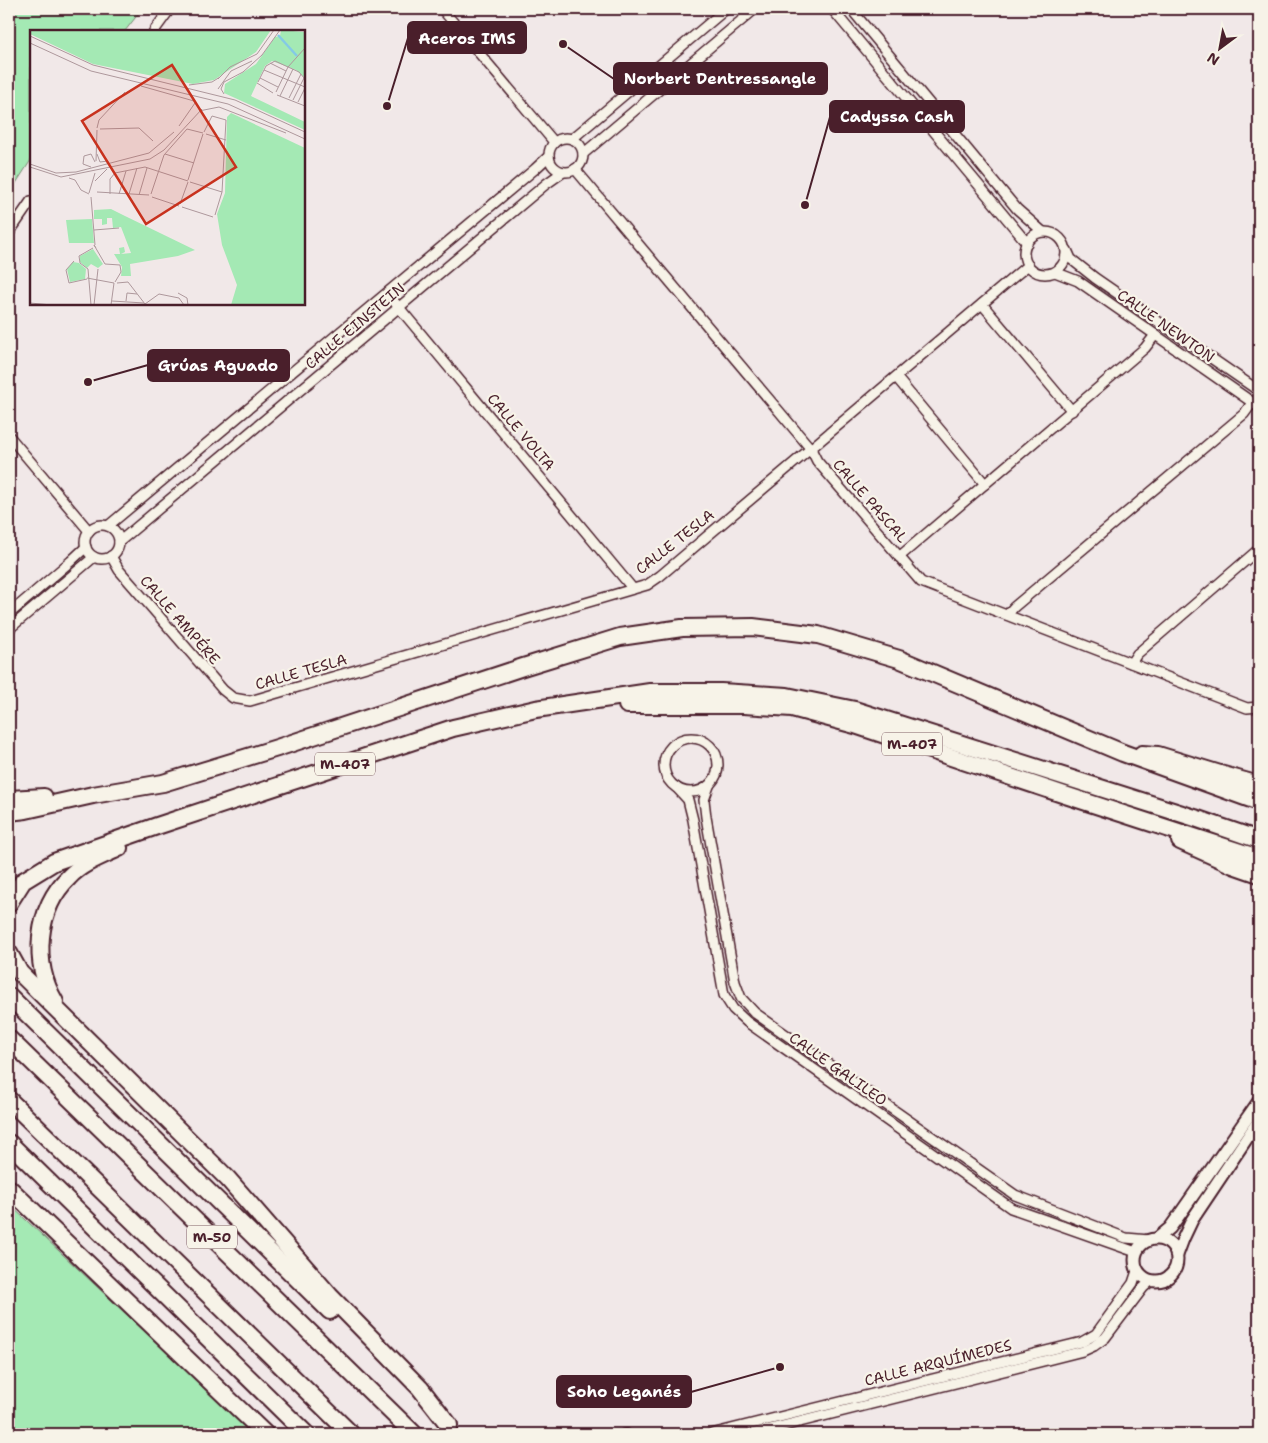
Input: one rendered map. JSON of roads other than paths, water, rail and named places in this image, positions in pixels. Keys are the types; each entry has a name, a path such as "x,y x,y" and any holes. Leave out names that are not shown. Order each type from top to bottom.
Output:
{"highway":[{"name":"M-407","path":"9,812 93,795 163,784 620,637 682,628 753,627 818,635 898,659 1123,754 1259,802"},
{"name":"M-407","path":"9,903 23,881 54,862 453,728 536,709 650,692 721,692 787,696 855,710 1259,840"},
{"name":"M-407","path":"553,707 670,704 792,708 855,725 1259,858"},
{"name":"M-407","path":"1123,754 1158,755 1259,785"},
{"path":"9,799 93,795"},
{"name":"M-407","path":"1129,815 1164,834 1210,855 1259,874"},
{"path":"58,1011 45,981 40,957 42,928 48,907 68,877 80,868 157,826"},
{"path":"9,953 20,973 228,1179 330,1296 420,1388 453,1430"},
{"path":"9,996 453,1430"},
{"name":"M-50","path":"9,1039 414,1434"},
{"name":"M-50","path":"9,1100 351,1434"},
{"path":"9,1143 306,1434"},
{"path":"9,1187 265,1434"}],"street":[{"path":"155,30 170,9"},
{"path":"442,9 554,142"},
{"path":"572,139 726,9"},
{"path":"583,154 755,9"},
{"path":"832,9 1027,243"},
{"path":"851,9 1017,209 1043,232"},
{"path":"562,138 572,139 580,145 583,154 582,160 576,169 563,172 553,166 549,151 554,142 562,138"},
{"name":"CALLE EINSTEIN","path":"108,526 549,156"},
{"name":"CALLE PASCAL","path":"576,169 811,449 817,461 921,582 1248,708 1259,707"},
{"name":"CALLE EINSTEIN","path":"119,542 546,184 563,172"},
{"path":"9,234 30,203"},
{"path":"1043,232 1052,233 1060,237 1067,250 1064,263 1055,272 1045,274 1035,271 1028,265 1024,250 1030,239 1043,232"},
{"name":"CALLE NEWTON","path":"1067,250 1071,259 1095,278 1259,391"},
{"name":"CALLE TESLA","path":"233,698 250,700 276,694 647,585 1028,265"},
{"name":"CALLE NEWTON","path":"1055,272 1078,281 1256,405"},
{"name":"CALLE VOLTA","path":"387,293 633,589"},
{"path":"982,304 1072,411"},
{"path":"899,557 1145,348 1155,335"},
{"path":"896,377 984,484"},
{"path":"1007,615 1014,607 1256,405"},
{"path":"9,436 89,531"},
{"path":"108,526 116,533 119,542 115,554 107,559 90,556 84,543 86,534 93,527 108,526"},
{"path":"9,614 86,547"},
{"path":"1131,663 1136,654 1259,549"},
{"name":"CALLE AMPÉRE","path":"111,556 119,570 223,690 233,698"},
{"path":"9,629 94,557"},
{"path":"686,738 696,738 704,741 716,753 718,769 715,778 709,786 695,792 685,792 676,788 669,780 664,763 669,750 675,743 686,738"},
{"name":"CALLE GALILEO","path":"709,786 704,800 706,817 735,982 742,998 755,1013 1015,1195 1126,1238 1154,1239"},
{"name":"CALLE GALILEO","path":"676,788 688,800 724,995 733,1009 747,1022 1011,1208 1136,1252"},
{"path":"1259,1101 1170,1228 1139,1247 1135,1259 1138,1271 1144,1277 1160,1280 1169,1276 1174,1270 1183,1238 1192,1220 1259,1120"},
{"path":"1154,1239 1167,1242 1173,1247 1177,1255"},
{"name":"CALLE ARQUÍMEDES","path":"711,1434 1082,1342 1096,1334 1132,1283 1138,1271"},
{"name":"CALLE ARQUÍMEDES","path":"751,1434 1083,1351 1105,1338 1143,1288 1152,1280"}],"place":[{"name":"Norbert Dentressangle","path":"563,44"},
{"name":"Aceros IMS","path":"387,106"},
{"name":"Cadyssa Cash","path":"805,205"},
{"name":"Grúas Aguado","path":"88,382"},
{"name":"Soho Leganés","path":"780,1367"}]}
